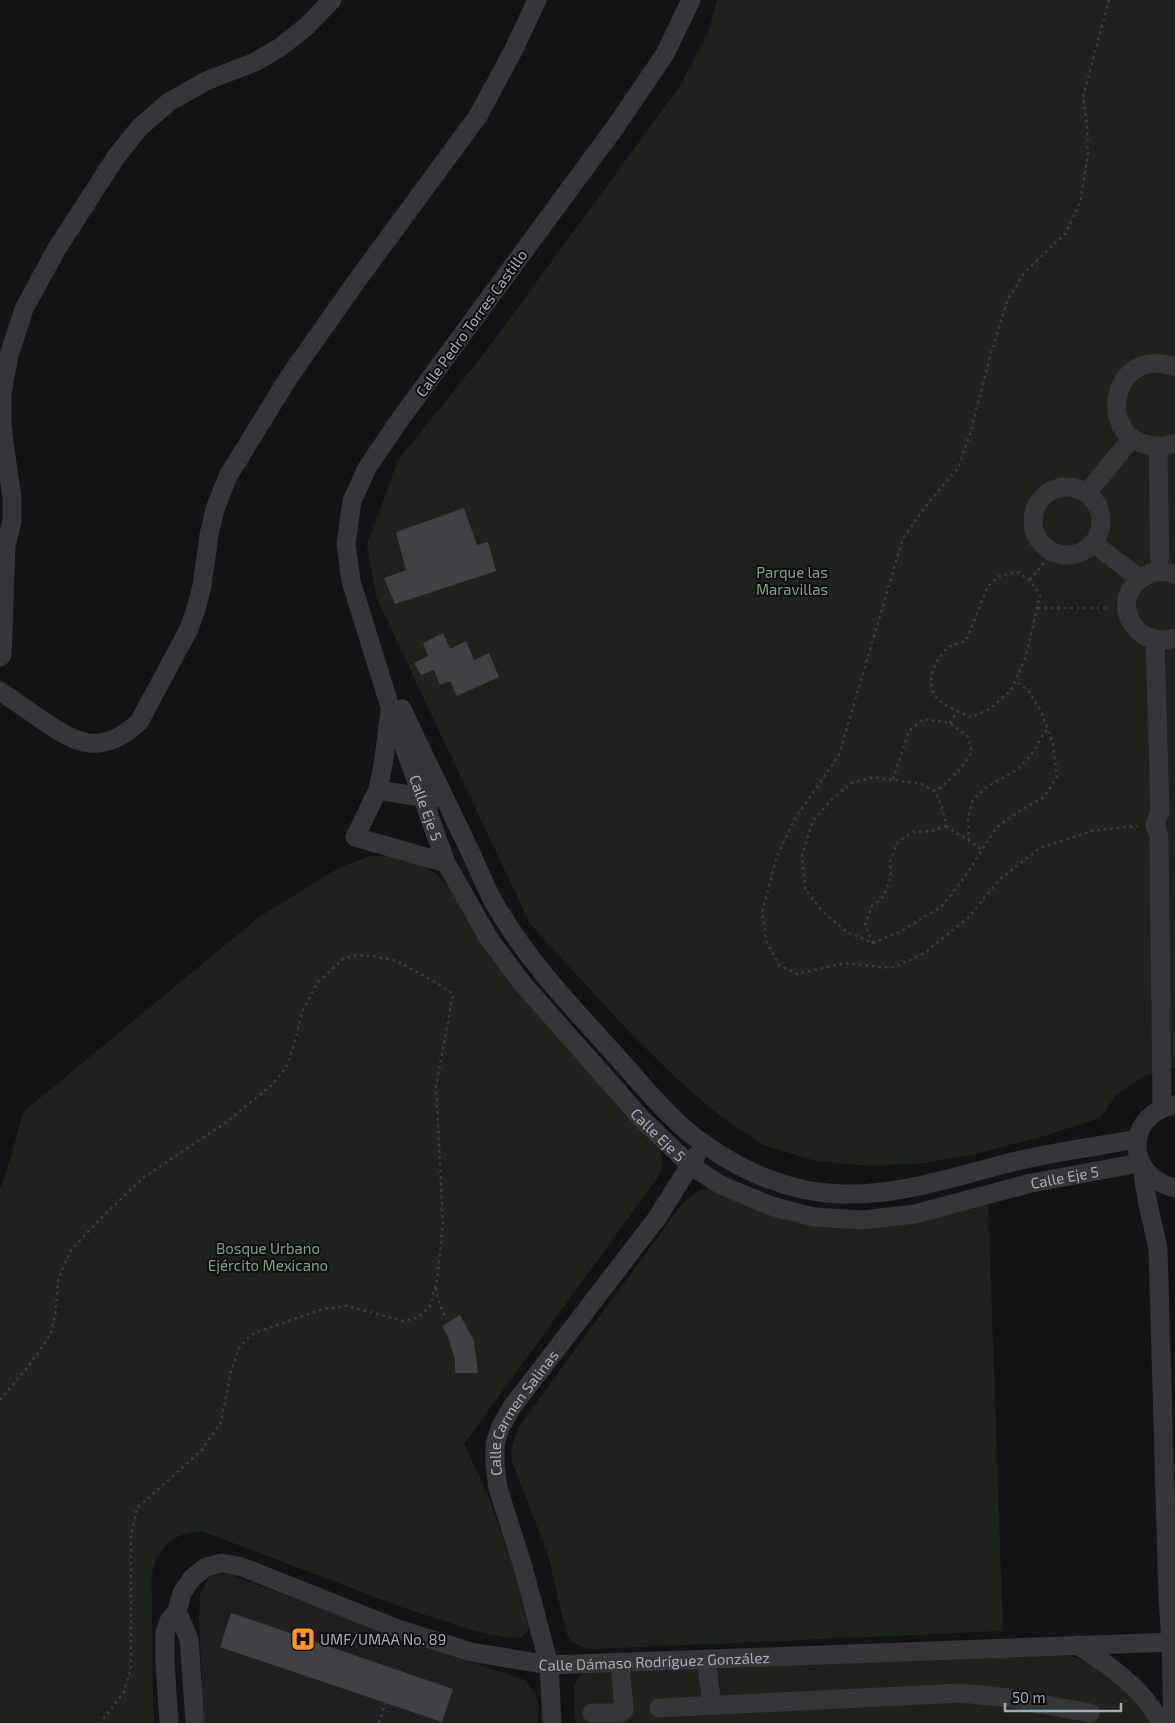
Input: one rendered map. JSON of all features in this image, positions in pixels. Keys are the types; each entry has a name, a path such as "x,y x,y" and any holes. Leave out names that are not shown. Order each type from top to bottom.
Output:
{"street":[{"path":"0,657 2,655 6,545 12,521 12,498 2,428 2,393 9,355 24,309 56,250 116,158 139,128 169,102 199,85 255,62 279,48 307,26 332,0"},
{"name":"Calle Pedro Torres Castillo","path":"394,705 380,673 350,581 346,544 352,502 367,468 401,418 622,118 665,54 691,0"},
{"path":"0,691 60,732 81,742 97,744 112,740 127,733 139,722 189,628 196,609 202,586 209,535 215,509 228,476 289,377 478,116 513,51 533,2"},
{"path":"1175,367 1165,363 1151,363 1138,368 1127,376 1119,388 1116,402 1117,415 1123,428 1132,438 1145,445 1167,445 1168,573 1150,573 1140,579 1130,592 1127,608 1129,619 1134,628 1144,636 1155,640 1175,638"},
{"path":"1087,493 1132,438"},
{"path":"1060,488 1076,488 1087,493 1097,506 1101,522 1099,533 1094,543 1075,555 1063,555 1052,552 1043,546 1036,536 1033,526 1033,514 1037,504 1044,495 1060,488"},
{"path":"1094,543 1140,579"},
{"path":"1155,640 1165,824 1168,1106 1151,1115 1146,1120 1138,1139 1137,1151 1142,1166 1146,1196 1155,1230 1167,1316 1173,1723"},
{"path":"394,705 378,790 354,837 446,864"},
{"name":"Calle Eje 5","path":"394,705 422,796 446,864 489,938 522,983 641,1118 691,1166 721,1185 771,1206 814,1216 863,1220 915,1214 1031,1182 1142,1166"},
{"name":"Calle Eje 5","path":"394,705 447,803 492,897 514,934 543,973 645,1088 689,1133 729,1160 771,1181 806,1190 831,1193 877,1194 909,1189 1022,1160 1138,1139"},
{"path":"378,790 422,796 447,803"},
{"name":"Calle Carmen Salinas","path":"552,1723 549,1665 523,1567 498,1488 495,1444 500,1428 512,1407 657,1218 703,1144"},
{"path":"1142,1166 1152,1179 1164,1186 1175,1188"},
{"name":"Calle Dámaso Rodríguez González","path":"169,1723 164,1633 169,1621 177,1610 182,1593 192,1578 206,1567 222,1563 242,1567 407,1632 471,1652 549,1665 1077,1644 1173,1642"},
{"path":"177,1610 188,1639 195,1723"},
{"path":"1077,1644 1126,1680 1144,1698 1161,1723"},
{"path":"706,1659 712,1705"},
{"path":"592,1713 620,1713 624,1710 620,1662"},
{"path":"659,1708 961,1693 1009,1698 1090,1713"}],"path":[{"path":"1109,0 1083,97 1088,154 1080,203 1066,233 1024,273 1007,301 970,434 958,468 929,502 904,538 839,755 794,820 776,859 762,913 767,942 779,965 797,974 844,963 891,968 923,954 960,925 999,880 1040,848 1095,830 1165,824"},
{"path":"1030,580 1052,552"},
{"path":"1017,572 1030,580 1040,596 1037,608 1026,656 1011,690 990,709 971,717 950,708 934,695 930,678 935,663 949,647 966,641 988,586 1000,576 1017,572"},
{"path":"1037,608 1127,608"},
{"path":"983,850 946,826 943,810 935,791 922,784 873,777 852,783 833,798 813,821 802,855 805,889 822,911 847,932 873,944 900,932 942,906 962,881 983,850 997,828 1021,810 1044,797 1057,777 1053,744 1041,711 1028,690 1015,681"},
{"path":"950,723 958,711"},
{"path":"893,780 909,731 923,719 950,723 968,737 972,752 963,767 948,782 935,791"},
{"path":"969,841 968,818 973,799 987,787 1018,769 1031,755 1047,728"},
{"path":"873,944 865,925 872,906 884,896 891,876 890,861 898,843 912,832 932,831 946,826"},
{"path":"0,1400 28,1367 51,1334 56,1310 58,1280 71,1250 144,1177 225,1123 272,1085 286,1068 303,1010 318,982 343,959 357,955 372,956 401,963 453,994 436,1086 443,1223 436,1287 430,1306 419,1317 403,1321 347,1306 323,1309 254,1333 240,1346 231,1372 221,1422 201,1451 137,1508 131,1536 130,1668 124,1692 100,1723"},
{"path":"436,1287 438,1299 446,1319"},
{"path":"379,1723 385,1703"}],"shaded area":[{"name":"UMF/UMAA No. 89","path":"228,1574 461,1659 525,1680 535,1693 539,1705 538,1723 204,1723 199,1620 200,1594 210,1577"}],"green space":[{"name":"Parque las Maravillas","path":"717,0 1175,0 1175,1068 1146,1075 1117,1094 1100,1118 1038,1138 979,1153 925,1163 871,1166 816,1161 763,1145 719,1115 677,1079 633,1036 530,924 377,599 367,545 398,460 483,355 680,86 709,30"},
{"name":"Bosque Urbano Ejército Mexicano","path":"371,856 395,857 418,863 441,878 456,897 485,949 520,995 653,1139 662,1157 658,1177 464,1444 485,1488 512,1563 529,1629 522,1637 515,1639 474,1631 404,1608 204,1532 187,1533 167,1545 157,1557 153,1570 154,1723 0,1723 0,1190 23,1112 259,917 340,867"},
{"path":"712,1187 817,1220 988,1197 1003,1631 596,1649 583,1647 571,1641 566,1632 548,1555 513,1464 512,1449 514,1439 520,1425 682,1204 698,1191"},
{"path":"1031,1655 1069,1656 1094,1663 1116,1675 1155,1723 575,1723 574,1685 578,1678 587,1672"}],"building":[{"path":"464,508 477,545 488,542 496,571 395,604 384,578 406,570 396,532"},
{"path":"443,633 450,649 466,641 474,660 489,653 499,677 457,696 450,681 440,685 434,670 421,675 414,663 428,656 423,643"},
{"path":"460,1315 474,1341 478,1373 455,1373 455,1360 448,1337 442,1326"},
{"path":"231,1613 453,1689 442,1722 220,1647"}],"place":[{"name":"UMF/UMAA No. 89","path":"303,1639"}]}
